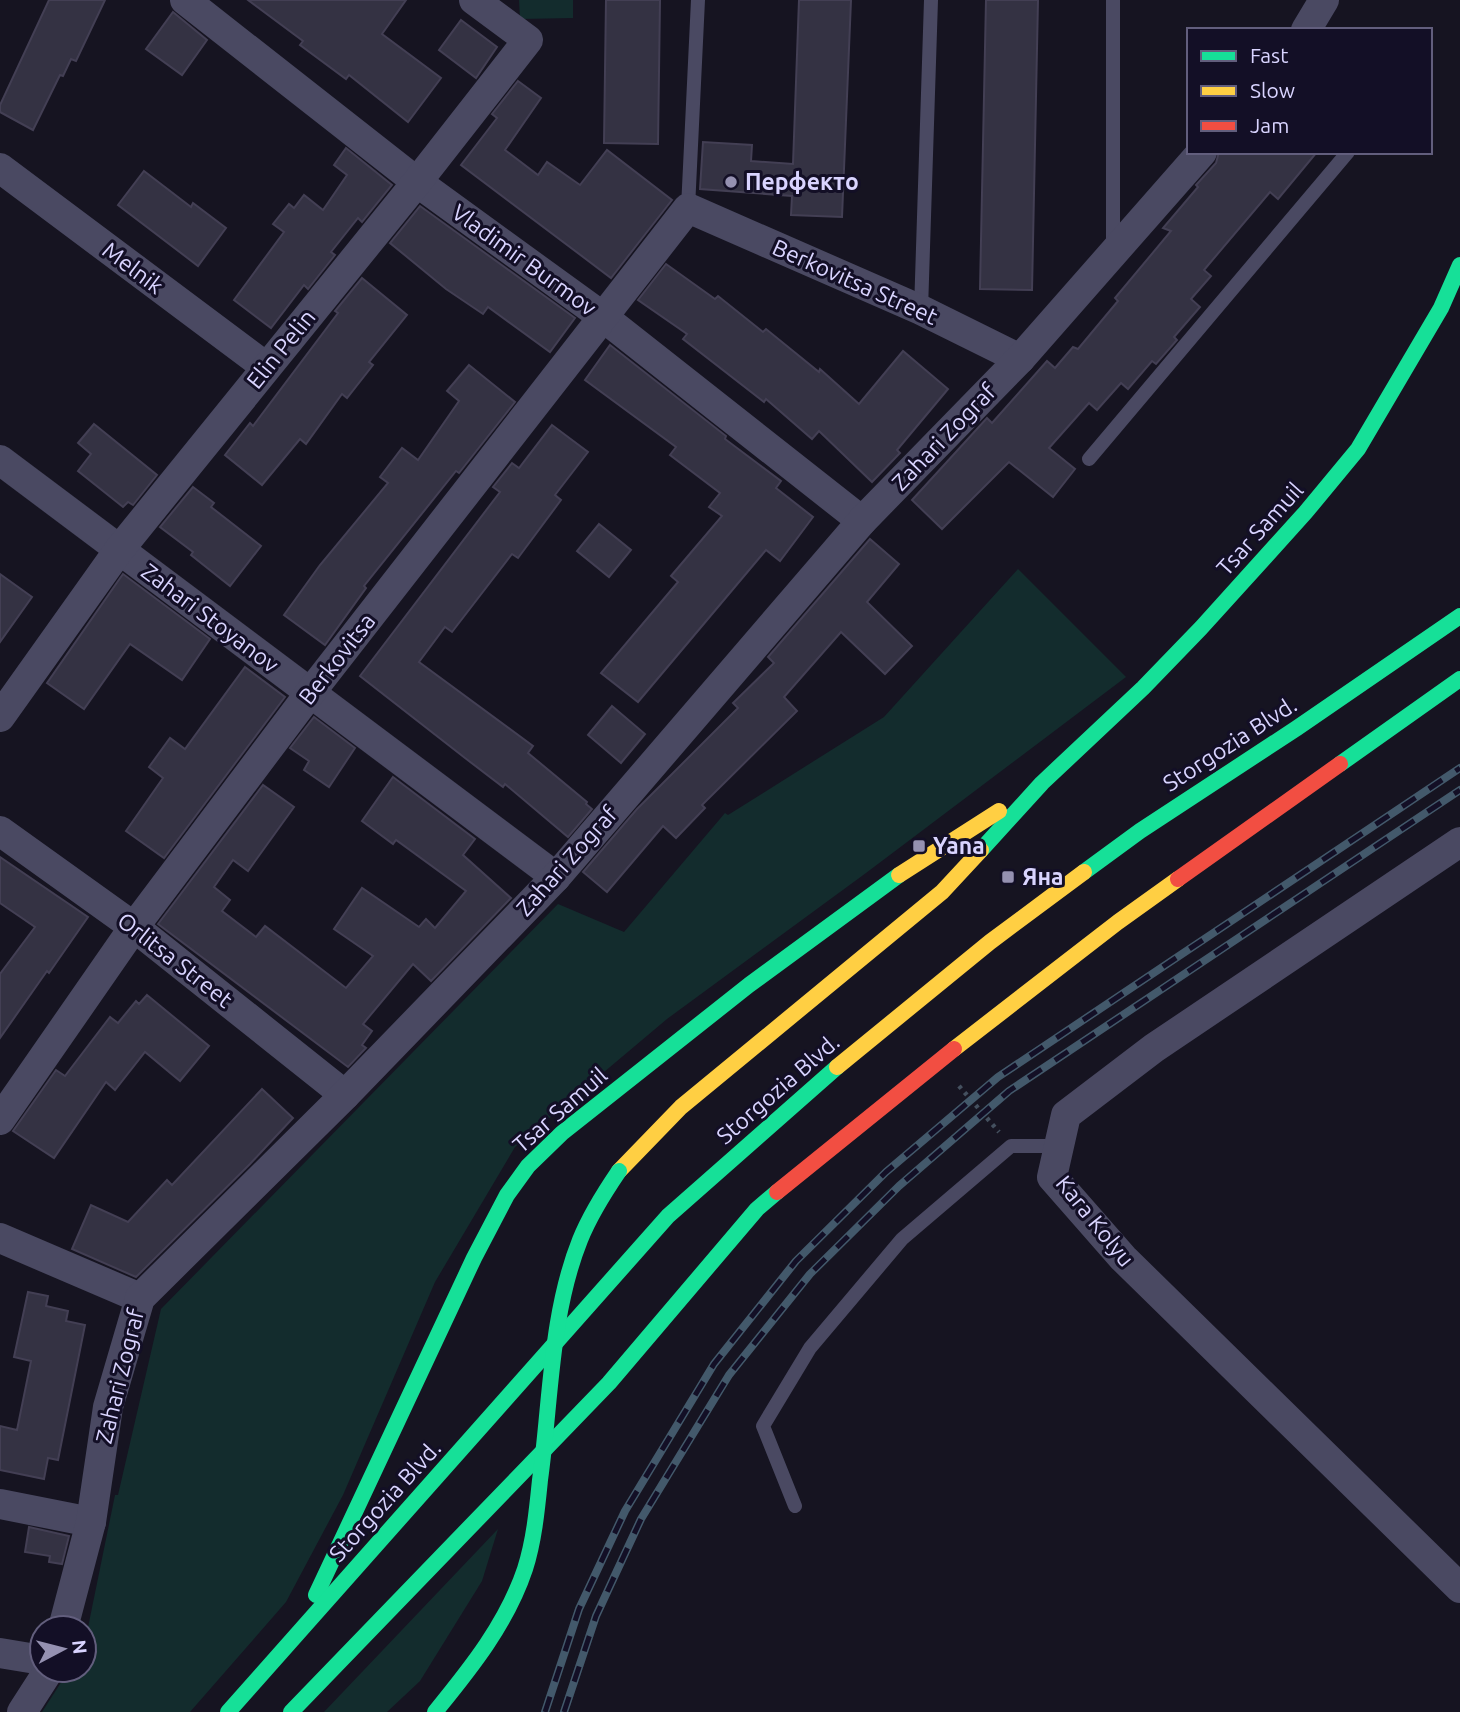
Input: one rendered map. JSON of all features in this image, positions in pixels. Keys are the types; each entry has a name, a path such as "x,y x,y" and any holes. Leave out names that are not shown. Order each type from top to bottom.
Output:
{"main road":[{"name":"Tsar Samuil","path":"435,1712 468,1673 491,1639 509,1609 522,1577 542,1470 559,1321 566,1284 587,1222 619,1171 681,1107 942,892 1042,783 1143,688 1201,628 1305,513 1358,449 1434,320 1460,265"},
{"name":"Storgozia Blvd.","path":"228,1712 668,1216 820,1081 989,942 1140,831 1460,616"},
{"path":"291,1712 609,1383 757,1209 914,1080 1118,922 1460,679"},
{"name":"Tsar Samuil","path":"299,1633 474,1258 507,1195 528,1166 562,1133 749,985 917,862 1042,783"}],"street":[{"name":"Vladimir Burmov","path":"185,0 416,182 603,317 862,521"},
{"name":"Elin Pelin","path":"0,717 119,550 527,40 474,0"},
{"path":"1307,28 1324,0"},
{"name":"Zahari Zograf","path":"67,1614 92,1522 108,1407 139,1298 345,1095 556,877 862,521 1020,359 1200,154"},
{"name":"Melnik","path":"0,168 266,367"},
{"name":"Berkovitsa Street","path":"688,208 921,310 1020,359"},
{"name":"Berkovitsa","path":"0,1120 134,927 310,692 688,208"},
{"name":"Zahari Stoyanov","path":"0,460 556,877"},
{"name":"Orlitsa Street","path":"0,831 134,927 345,1095"},
{"name":"Kara Kolyu","path":"1460,842 1154,1048 1066,1115 1052,1177 1122,1258 1460,1588"},
{"path":"0,1238 139,1298"},
{"path":"0,1504 92,1522"},
{"path":"0,1653 28,1658"},
{"path":"22,1712 40,1684"}],"lane":[{"path":"688,208 698,0"},
{"path":"921,310 931,0"},
{"path":"1113,0 1113,255"},
{"path":"1089,458 1347,154"},
{"path":"795,1506 763,1426 810,1348 902,1239 1011,1146 1059,1146"}],"green space":[{"path":"519,0 573,0 573,18 520,19"},
{"path":"1018,569 1126,677 667,1019 515,1147 435,1282 343,1495 286,1602 190,1712 42,1712 60,1684 98,1684 98,1614 91,1614 115,1495 118,1495 161,1309 558,904 624,932 725,813 728,815 884,717"},
{"path":"498,1529 482,1581 420,1681 387,1712 324,1712"}],"building":[{"path":"49,0 105,0 76,61 71,59 63,76 60,75 33,130 0,112 0,105"},
{"path":"248,0 406,0 382,34 441,78 408,122 349,75 346,79 300,45 303,41"},
{"path":"606,0 660,0 658,144 604,143"},
{"path":"799,0 851,0 842,217 791,215 792,196 700,189 703,142 752,145 751,161 793,164"},
{"path":"986,0 1038,0 1032,290 980,289"},
{"path":"173,12 207,40 182,75 146,49"},
{"path":"461,20 497,47 476,78 439,50"},
{"path":"518,81 541,98 505,150 538,175 547,162 580,185 607,150 672,200 611,278 461,165 497,118 492,114"},
{"path":"346,148 392,185 362,222 358,218 331,252 335,255 308,289 304,285 271,328 234,300 284,232 273,224 289,204 294,208 304,195 323,210 347,175 334,165"},
{"path":"1218,154 1315,154 1278,199 1270,192 1204,270 1211,276 1191,299 1200,307 1174,337 1177,340 1156,364 1152,361 1128,389 1121,383 1097,410 1089,403 1049,448 1075,469 1053,497 1009,462 942,529 912,500 987,418 992,423 1047,361 1055,368 1073,347 1078,349 1118,301 1115,298 1171,231 1163,228 1216,163"},
{"path":"144,171 191,207 193,203 226,228 198,266 118,205"},
{"path":"420,206 575,318 550,352 488,307 483,314 446,289 390,243"},
{"path":"666,264 715,299 718,296 763,332 766,329 819,372 820,369 859,404 903,351 948,389 897,450 900,453 872,482 819,431 812,439 766,399 764,402 683,339 687,334 638,300"},
{"path":"362,278 407,315 369,362 373,365 347,398 342,394 306,444 300,439 262,485 225,455 250,423 253,426 338,313 335,311"},
{"path":"610,345 781,481 776,488 813,517 780,561 766,550 638,702 601,673 678,582 671,576 722,516 709,507 720,493 670,455 676,447 585,380"},
{"path":"469,365 515,402 364,586 366,588 325,645 284,615 320,565 388,483 380,477 402,448 418,460 459,401 447,391"},
{"path":"94,424 157,475 133,505 128,502 123,507 78,471 91,454 78,443"},
{"path":"552,425 588,452 555,495 561,500 518,558 512,554 452,632 445,627 419,662 533,746 528,753 587,802 592,809 568,837 505,784 503,787 360,676 500,492 493,487 512,463 519,468"},
{"path":"193,487 214,503 211,507 261,546 230,586 191,555 193,552 160,527"},
{"path":"599,524 631,550 609,577 577,551"},
{"path":"870,539 899,564 867,602 912,646 885,674 841,632 784,697 797,711 702,805 705,808 676,838 663,826 607,892 583,872 637,809 738,708 733,703 774,663 768,657"},
{"path":"0,574 32,597 0,642"},
{"path":"123,574 210,639 182,680 130,644 84,709 47,683"},
{"path":"245,667 285,697 164,858 126,831 163,778 149,767 170,738 185,749"},
{"path":"612,706 645,734 621,763 588,735"},
{"path":"314,717 355,748 329,787 304,770 309,761 290,748"},
{"path":"393,777 475,839 463,855 511,898 431,981 413,964 363,1024 372,1031 362,1045 366,1048 348,1067 158,924 263,785 294,807 248,871 233,860 214,887 230,900 222,911 256,937 265,926 346,988 373,956 334,929 362,888 419,927 426,919 435,928 466,891 396,840 393,844 362,821"},
{"path":"0,857 88,917 0,1038 0,974 35,927 0,903"},
{"path":"147,995 209,1046 180,1081 145,1052 115,1090 106,1082 54,1158 13,1131 56,1070 65,1076 110,1017 118,1023 136,1001 139,1004"},
{"path":"262,1089 293,1118 136,1277 72,1249 91,1205 128,1222 167,1180 172,1185"},
{"path":"28,1292 48,1296 46,1306 68,1311 66,1321 85,1325 58,1460 48,1458 44,1479 0,1470 0,1426 17,1430 31,1361 14,1357"},
{"path":"29,1527 69,1536 62,1564 49,1562 50,1556 25,1552"}],"railway":[{"path":"545,1712 579,1609 625,1511 714,1364 796,1261 886,1172 998,1077 1460,768"},
{"path":"564,1712 596,1616 641,1519 729,1375 810,1274 899,1186 1009,1091 1460,790"}],"traffic: fast":[{"path":"981,850 1042,783 1143,688 1201,628 1305,513 1358,449 1441,308 1460,265"},
{"path":"1084,872 1140,831 1460,616"},
{"path":"1340,764 1460,679"},
{"path":"316,1595 474,1258 507,1195 528,1166 562,1133 749,985 899,875"},
{"path":"228,1712 668,1216 837,1067"},
{"path":"435,1712 475,1662 498,1626 525,1569 535,1525 553,1358 563,1298 580,1240 619,1171"},
{"path":"291,1712 609,1383 757,1209 777,1192"}],"traffic: slow":[{"path":"899,875 999,811"},
{"path":"619,1171 681,1107 942,892 981,850"},
{"path":"837,1067 990,942 1084,872"},
{"path":"954,1049 1178,879"}],"traffic: jam":[{"path":"1178,879 1340,764"},
{"path":"777,1192 954,1049"}],"place":[{"name":"Перфекто","path":"731,182"},
{"name":"Yana","path":"919,846"},
{"name":"Яна","path":"1008,877"}]}
